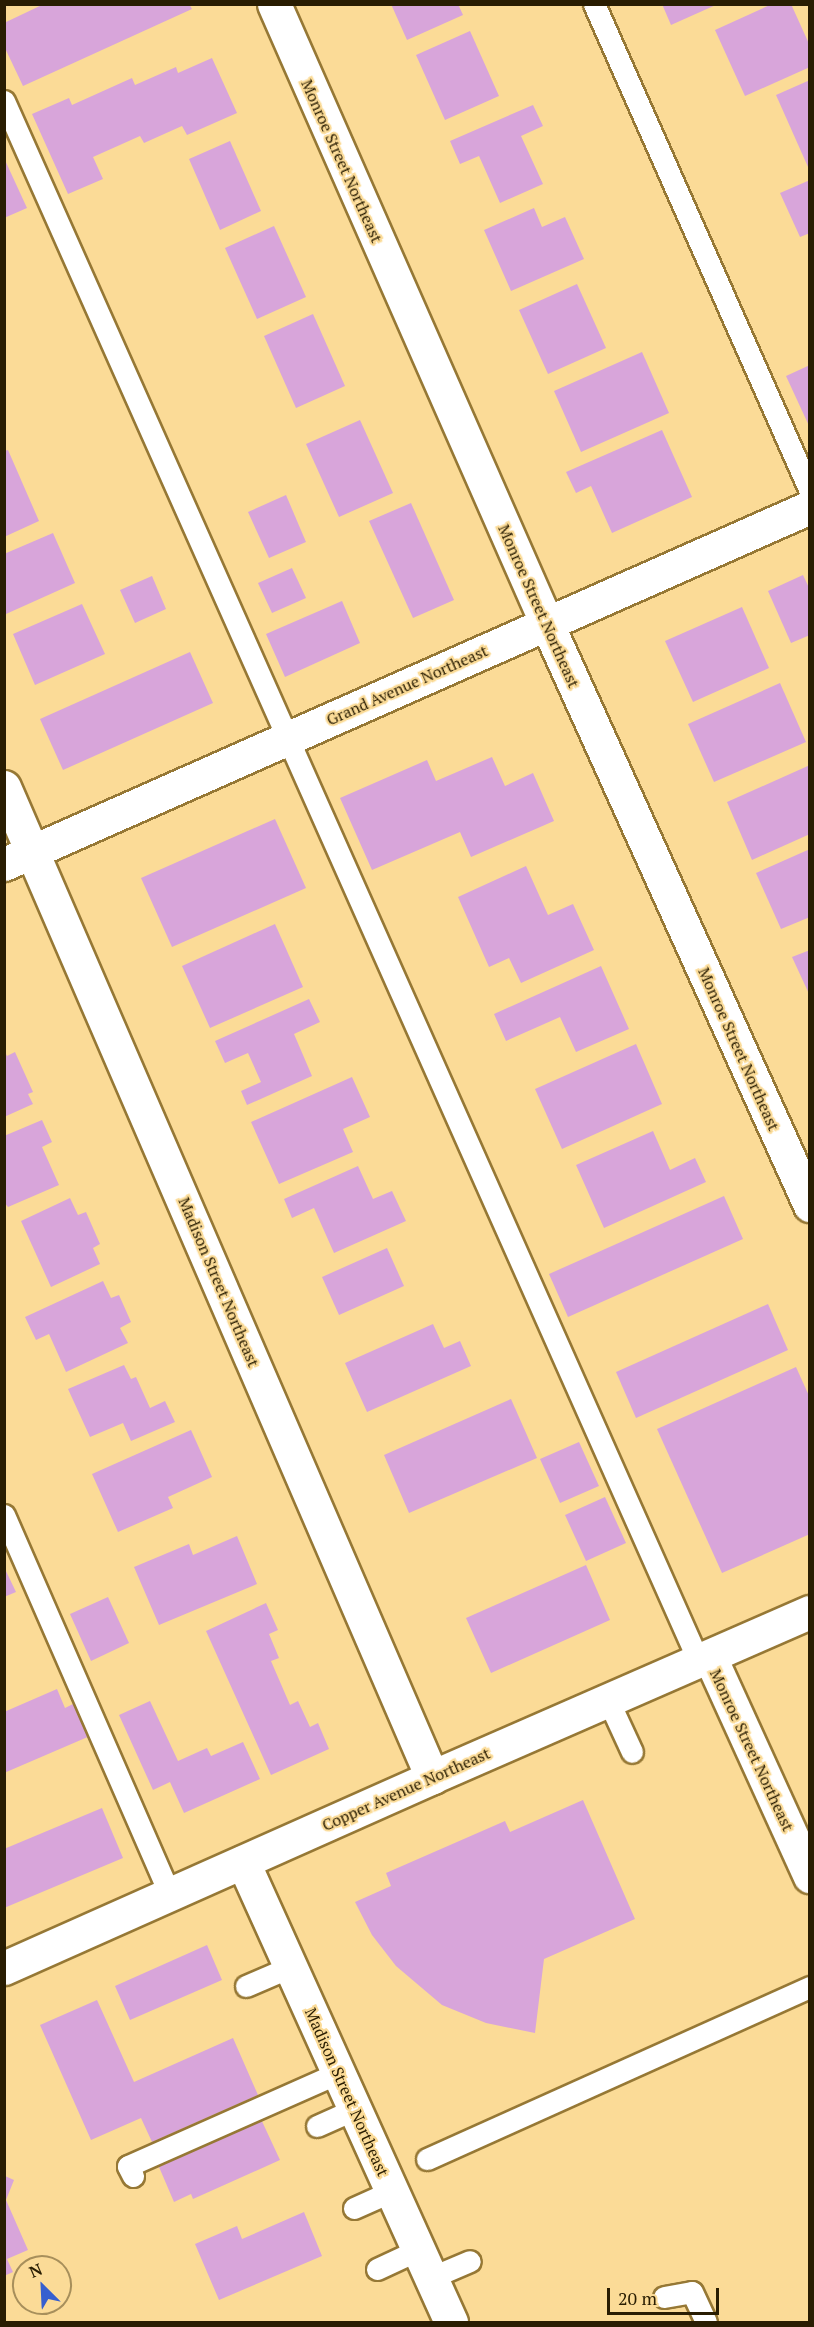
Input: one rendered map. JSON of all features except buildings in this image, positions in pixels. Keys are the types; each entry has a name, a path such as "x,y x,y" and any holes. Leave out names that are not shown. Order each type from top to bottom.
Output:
{"street":[{"name":"Monroe Street Northeast","path":"274,4 547,624 810,1205"},
{"name":"Grand Avenue Northeast","path":"19,858 810,507"},
{"name":"Madison Street Northeast","path":"4,787 19,858 432,1777"},
{"name":"Copper Avenue Northeast","path":"4,1968 810,1612"},
{"name":"Monroe Street Northeast","path":"704,1659 810,1876"},
{"name":"Madison Street Northeast","path":"243,1862 451,2322"}],"lane":[{"path":"594,4 810,491"},
{"path":"4,101 287,738 704,1659"},
{"path":"4,1515 170,1895"},
{"path":"608,1700 632,1752"},
{"path":"246,1986 290,1967"},
{"path":"427,2159 810,1987"},
{"path":"133,2176 128,2166 338,2073"},
{"path":"317,2126 355,2109"},
{"path":"354,2208 392,2191"},
{"path":"377,2269 470,2261"},
{"path":"664,2297 692,2292 706,2322"}]}
